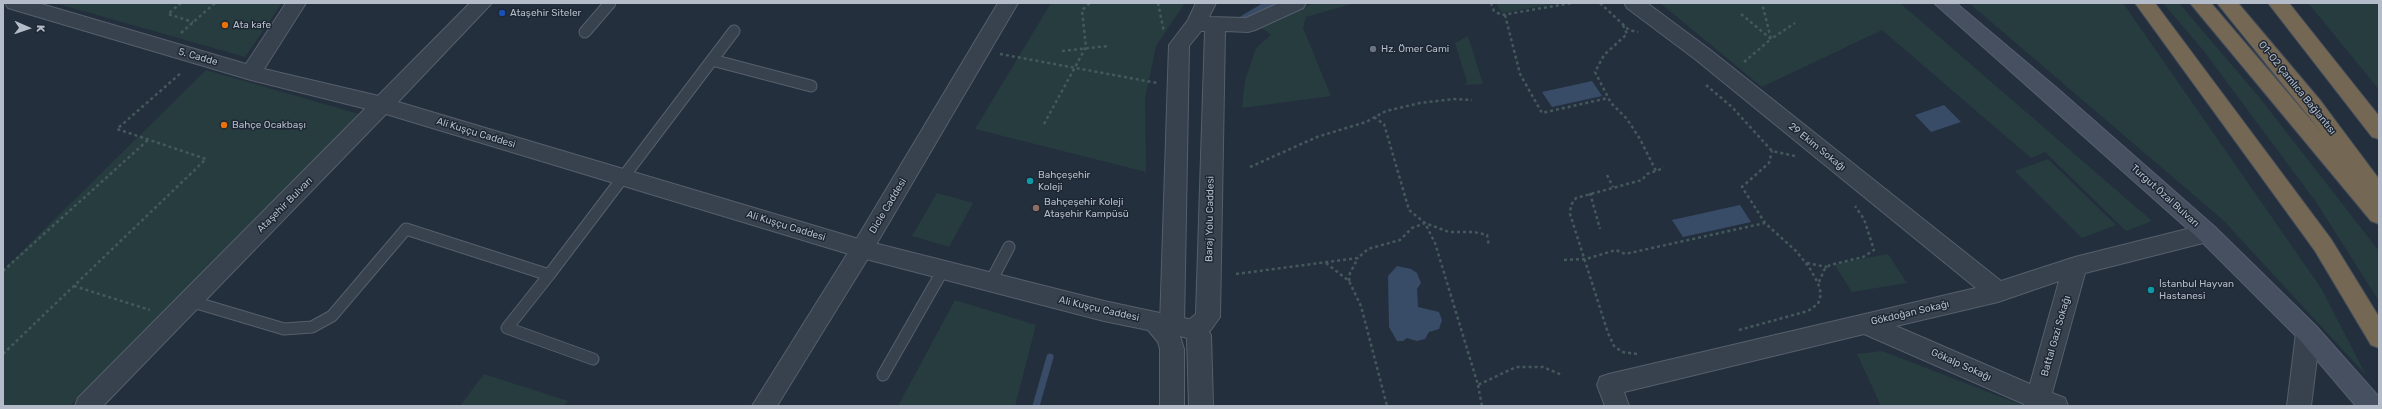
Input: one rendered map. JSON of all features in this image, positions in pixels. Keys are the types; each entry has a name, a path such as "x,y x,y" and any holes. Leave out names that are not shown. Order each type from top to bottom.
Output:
{"highway":[{"path":"2145,3 2323,245 2379,338"},
{"path":"2200,3 2379,215"},
{"name":"O1-O2 Çamlıca Bağlantısı","path":"2227,3 2313,105 2379,195"},
{"path":"2271,3 2324,63"},
{"path":"2278,3 2379,131"}],"main road":[{"name":"Turgut Özal Bulvarı","path":"1944,3 2051,94 2207,233 2308,333 2371,406"}],"street":[{"name":"5. Cadde","path":"16,3 199,58 383,105"},
{"path":"251,72 296,3"},
{"name":"Ataşehir Bulvarı","path":"87,406 482,3"},
{"name":"Dicle Caddesi","path":"764,406 862,249 1008,3"},
{"name":"Baraj Yolu Caddesi","path":"1174,325 1202,324 1208,317 1206,3"},
{"path":"1205,24 1248,25 1296,3"},
{"name":"29 Ekim Sokağı","path":"1634,3 1728,75 1998,292"},
{"name":"Baraj Yolu Caddesi","path":"1174,325 1179,45 1205,24"},
{"name":"Ali Kuşçu Caddesi","path":"383,105 862,249 1104,311 1174,325"},
{"name":"Gökdoğan Sokağı","path":"1613,395 1866,324 1998,292 2075,266 2207,233"},
{"name":"Battal Gazi Sokağı","path":"2044,404 2075,266"},
{"name":"Gökalp Sokağı","path":"1866,324 2044,404"},
{"path":"1172,406 1172,349 1169,338 1174,325"},
{"name":"Baraj Yolu Caddesi","path":"1174,325 1198,335 1200,344 1201,406"},
{"path":"2299,406 2308,333"}],"lane":[{"path":"585,32 610,3"},
{"path":"593,358 507,328 625,178 734,31"},
{"path":"712,60 811,86"},
{"path":"190,301 284,329 302,329 312,327 332,316 406,229 549,275"},
{"path":"990,283 1009,247"},
{"path":"883,375 942,270"}],"path":[{"path":"181,3 168,14 193,22 214,3"},
{"path":"1044,124 1086,48 1082,10 1090,3"},
{"path":"1158,3 1166,40"},
{"path":"1491,3 1494,11 1506,15 1572,3"},
{"path":"1600,3 1629,30 1639,33"},
{"path":"1762,3 1770,39"},
{"path":"1742,14 1770,39"},
{"path":"1506,15 1520,74 1542,113 1608,98"},
{"path":"1728,75 1770,39 1796,23"},
{"path":"1622,24 1627,34 1604,55 1594,72 1608,98 1640,139 1656,170"},
{"path":"1062,51 1108,46"},
{"path":"980,50 1162,84"},
{"path":"3,354 5,350 206,159 117,129 199,58"},
{"path":"1250,167 1317,137 1366,122 1386,111 1420,103 1454,99 1472,100"},
{"path":"1732,108 1749,130 1772,151 1800,158"},
{"path":"1374,117 1384,124 1409,210 1425,223 1449,232 1474,232 1487,235 1489,246"},
{"path":"3,271 148,139"},
{"path":"1740,330 1808,311 1818,304 1821,294 1818,283 1805,262 1765,223 1742,187 1769,163 1772,151"},
{"path":"1635,354 1622,352 1614,346 1603,319 1586,259 1570,214 1571,205 1576,198 1642,180 1646,174 1664,168"},
{"path":"1607,175 1613,187"},
{"path":"1590,193 1600,229"},
{"path":"1818,283 1827,268 1846,260 1863,257 1874,250 1864,219 1853,203"},
{"path":"1349,281 1350,272 1358,258 1368,249 1400,240 1412,228 1425,223"},
{"path":"1425,223 1435,243 1478,385 1482,406"},
{"path":"1564,260 1586,259 1616,250 1625,254 1765,223"},
{"path":"1236,274 1358,258"},
{"path":"1805,262 1827,268"},
{"path":"1326,263 1349,281 1361,306 1387,406"},
{"path":"74,286 174,317"},
{"path":"1478,385 1516,367 1543,367 1562,375"}],"green space":[{"path":"55,3 282,3 245,57"},
{"path":"1051,3 1185,3 1156,46 1145,99 1146,172 975,129"},
{"path":"1314,3 1355,3 1306,17 1303,28 1331,96 1242,108 1245,80 1256,48 1271,35 1259,26"},
{"path":"1496,3 1558,3 1502,13"},
{"path":"1660,3 1900,3 2152,221 2126,231 2045,152 2031,158 1882,30 1762,87"},
{"path":"1969,3 2123,3 2321,288 2366,375 2223,220"},
{"path":"2163,3 2179,3 2259,97 2379,251 2379,301 2316,202 2203,50"},
{"path":"2308,3 2379,3 2379,90 2364,71"},
{"path":"1468,36 1483,84 1464,85 1467,82 1455,43"},
{"path":"206,70 359,114 70,406 3,406 3,270"},
{"path":"2048,159 2116,225 2082,238 2015,171"},
{"path":"937,193 973,203 949,247 912,236"},
{"path":"1888,254 1907,283 1852,292 1834,264"},
{"path":"955,300 1036,325 1015,406 898,406"},
{"path":"1882,351 2022,406 1881,406 1857,354"},
{"path":"484,374 568,401 564,406 460,406"}],"water":[{"path":"1592,81 1602,96 1552,107 1542,92"},
{"path":"1944,105 1961,122 1931,132 1915,115"},
{"path":"1740,205 1751,222 1683,237 1672,220"},
{"path":"1397,266 1411,269 1417,273 1421,283 1417,289 1418,307 1439,312 1442,320 1439,329 1429,332 1425,339 1417,341 1407,338 1403,341 1397,341 1389,327 1388,276"}],"waterway":[{"path":"1243,19 1270,3"},
{"path":"1036,406 1050,357"}],"place":[{"name":"Ataşehir Siteler","path":"502,13"},
{"name":"Ata kafe","path":"225,25"},
{"name":"Hz. Ömer Cami","path":"1373,49"},
{"name":"Bahçe Ocakbaşı","path":"224,125"},
{"name":"Bahçeşehir Koleji","path":"1030,181"},
{"name":"Bahçeşehir Koleji Ataşehir Kampüsü","path":"1036,208"},
{"name":"İstanbul Hayvan Hastanesi","path":"2151,290"}]}
